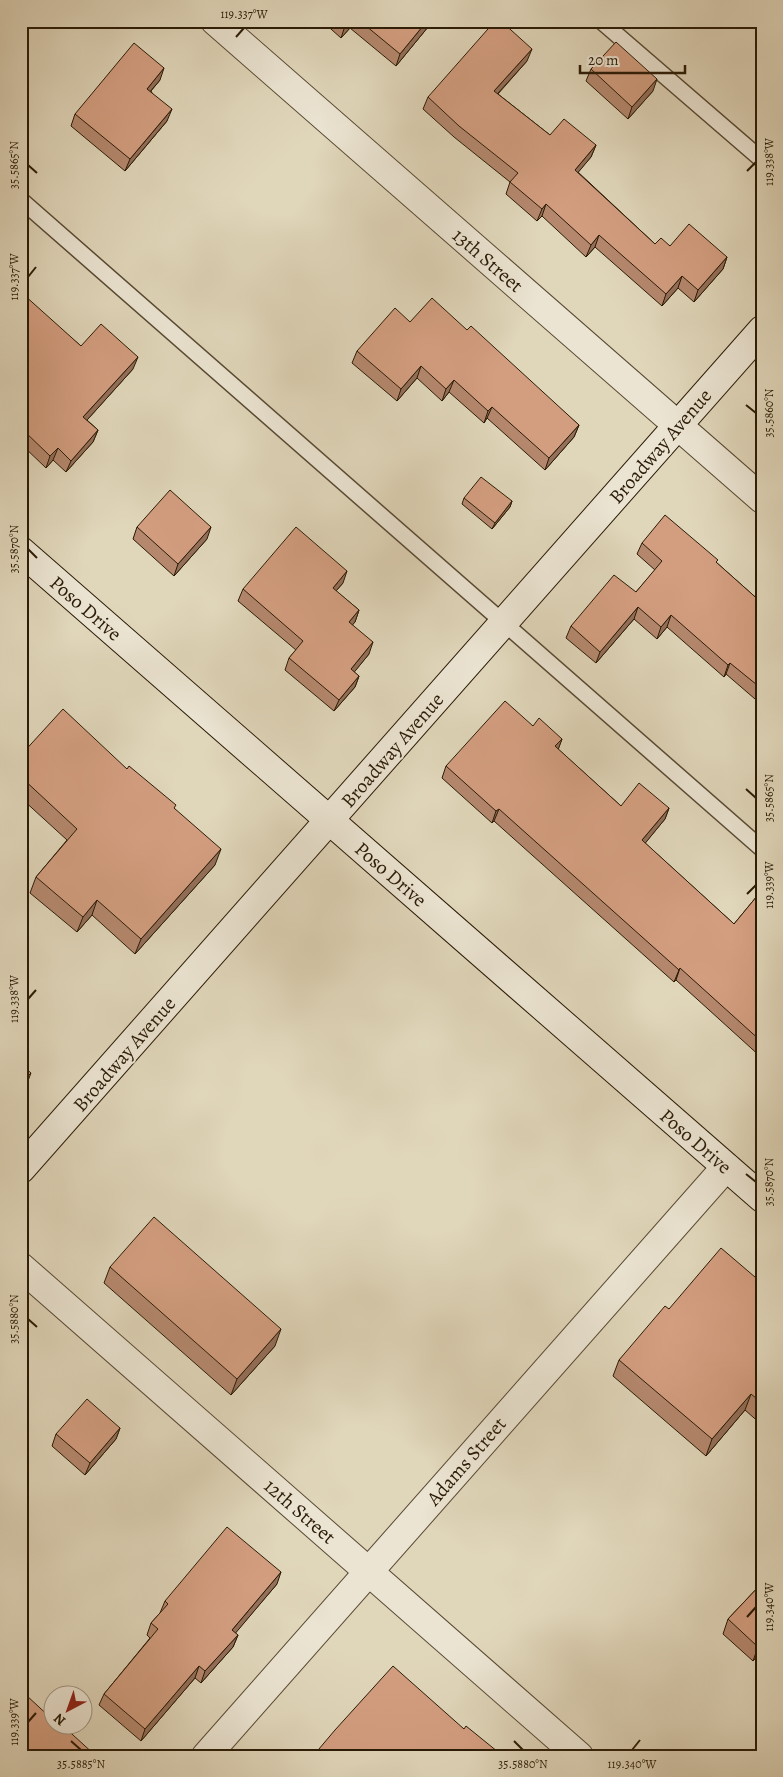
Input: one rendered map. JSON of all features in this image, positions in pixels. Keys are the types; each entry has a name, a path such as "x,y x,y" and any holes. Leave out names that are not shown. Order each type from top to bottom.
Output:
{"street":[{"name":"13th Street","path":"215,21 762,499"},
{"name":"Broadway Avenue","path":"21,1169 762,330"},
{"name":"Poso Drive","path":"21,551 762,1198"},
{"name":"Adams Street","path":"206,1756 726,1166"},
{"name":"12th Street","path":"21,1267 579,1756"}],"lane":[{"path":"601,21 762,160"},
{"path":"21,200 762,849"}],"building":[{"path":"340,21 349,21 345,26"},
{"path":"360,21 427,21 400,54"},
{"path":"495,21 501,21 532,49 494,91 550,135 564,119 596,145 575,170 655,244 661,238 670,246 689,224 727,257 698,290 682,276 666,294 599,235 591,245 546,204 542,209 510,182 518,173 459,126 428,97"},
{"path":"616,42 657,79 632,107 591,69"},
{"path":"134,43 164,68 147,89 172,109 130,159 75,114"},
{"path":"23,294 81,346 101,324 138,357 83,417 98,430 71,461 58,448 50,456 21,428 21,296"},
{"path":"432,298 467,330 471,326 579,425 549,458 492,407 488,411 454,380 446,389 421,366 401,389 357,351 395,308 410,322"},
{"path":"481,477 512,501 495,523 464,498"},
{"path":"170,490 211,527 178,564 137,527"},
{"path":"665,515 718,560 716,562 762,603 762,689 730,663 728,665 671,615 661,627 638,607 600,652 571,626 614,575 636,592 662,561 642,543"},
{"path":"296,527 347,571 333,588 359,610 349,622 373,642 351,669 359,676 339,700 289,658 303,641 243,589"},
{"path":"505,701 533,726 539,718 562,739 555,746 621,806 639,783 669,808 642,840 734,924 762,890 762,1042 499,809 496,811 446,766"},
{"path":"63,709 127,769 129,766 176,805 174,808 221,849 141,939 97,900 83,917 36,877 77,829 21,777 21,755"},
{"path":"21,1064 31,1073 21,1083"},
{"path":"154,1217 281,1329 237,1379 110,1267"},
{"path":"721,1248 762,1283 762,1403 751,1394 712,1439 619,1360 665,1306 669,1309"},
{"path":"87,1399 120,1428 90,1463 56,1434"},
{"path":"227,1527 281,1572 232,1630 238,1635 205,1671 199,1666 145,1729 104,1694 158,1629 151,1623 168,1604 165,1601"},
{"path":"762,1583 762,1643 758,1647 728,1619"},
{"path":"393,1666 464,1729 466,1726 503,1756 313,1756"},
{"path":"26,1695 42,1710 42,1734 72,1734 96,1756 21,1756 21,1701"}]}
